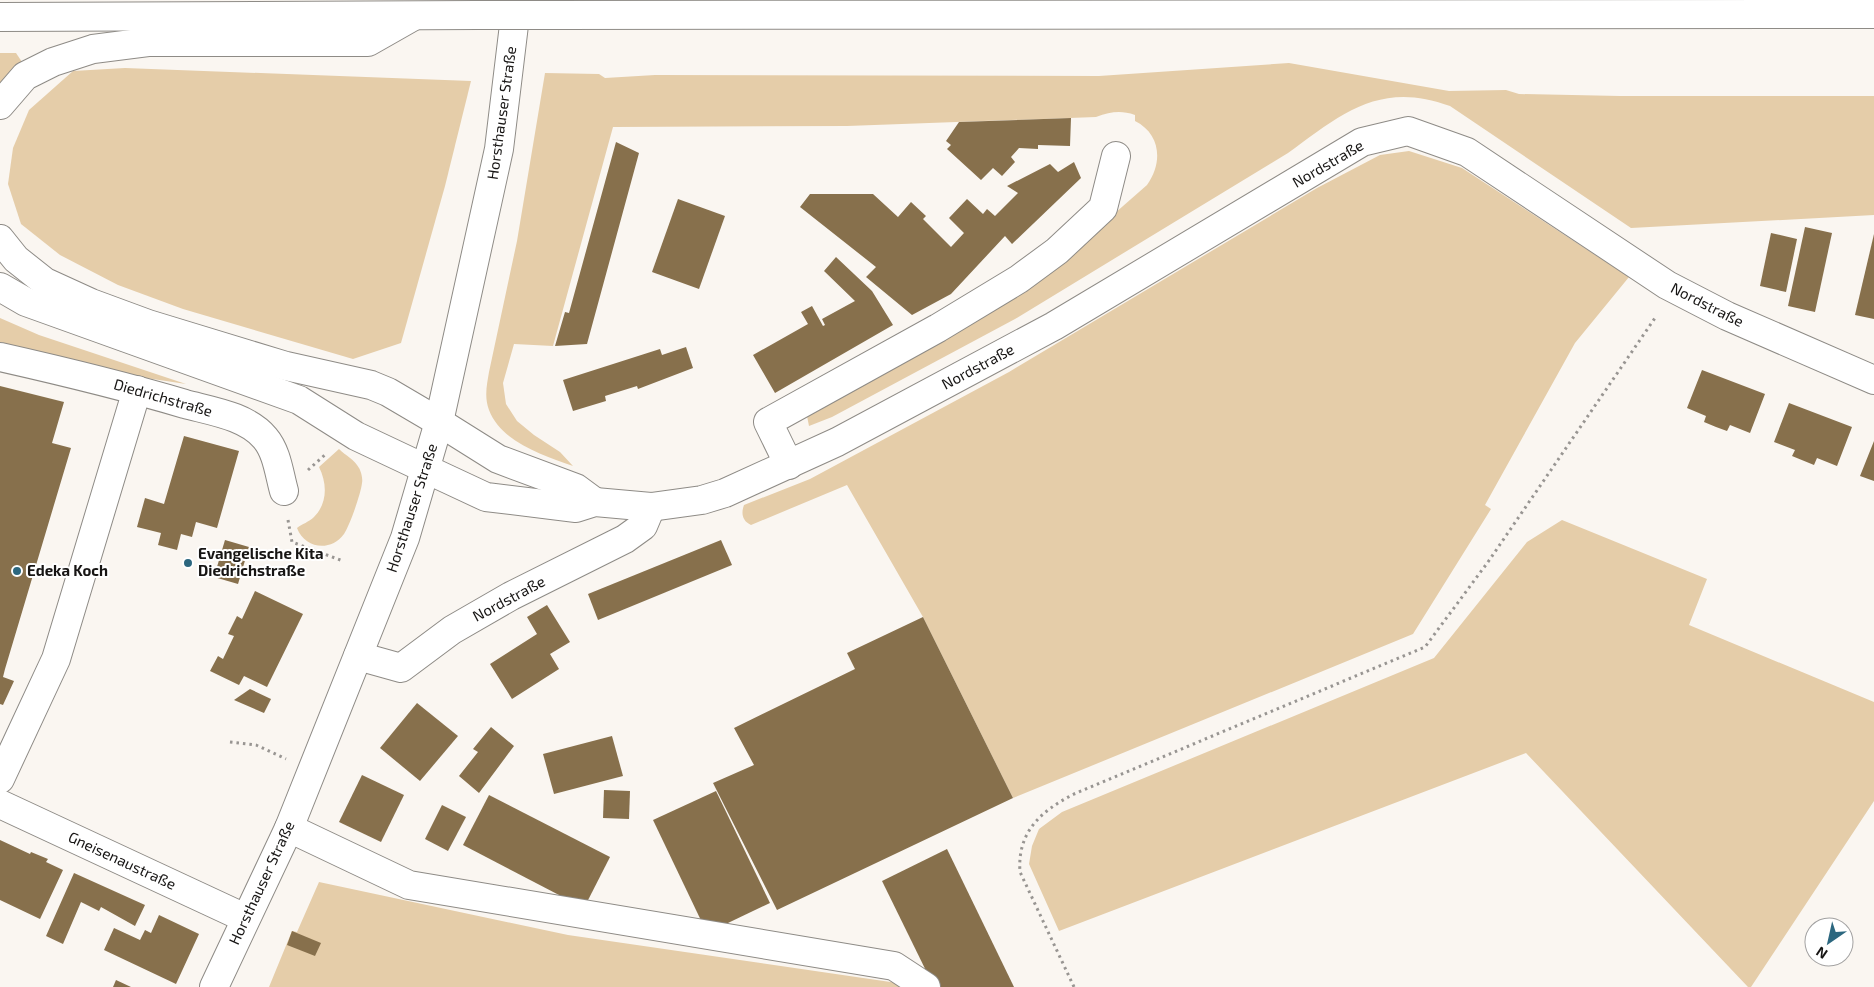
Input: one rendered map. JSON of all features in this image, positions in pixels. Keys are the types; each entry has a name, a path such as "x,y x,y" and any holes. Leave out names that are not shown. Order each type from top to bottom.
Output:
{"main road":[{"name":"Horsthauser Straße","path":"214,987 288,828 406,538 439,422 499,149 517,0"},
{"path":"0,17 1874,14"},
{"path":"0,105 25,76 52,62 93,49 148,42 368,42 413,16"},
{"name":"Nordstraße","path":"0,287 26,302 299,400 356,436 486,497 576,508 595,502 651,507 702,500 725,493 837,442 1054,326 1362,142 1408,131 1466,152 1667,285 1726,316 1874,380"},
{"path":"789,465 768,422 938,328 1019,279 1057,251 1103,208 1116,156"},
{"path":"0,239 16,259 45,282 92,303 148,324 286,366 371,385 388,392 498,459 576,488 595,502"},
{"name":"Diedrichstraße","path":"0,356 137,390 236,418 252,426 264,436 273,448 284,491"},
{"path":"0,779 56,659 137,390"},
{"name":"Nordstraße","path":"358,656 400,668 452,630 511,596 625,539 643,526 651,507"},
{"name":"Gneisenaustraße","path":"0,804 245,918"},
{"path":"288,828 410,885 894,966 926,987"}],"path":[{"path":"1074,987 1020,872 1018,855 1027,834 1048,808 1074,794 1425,646 1488,562 1655,318"},
{"path":"332,449 284,491 292,542 343,562"},
{"path":"230,742 256,745 289,761"}],"shaded area":[{"path":"0,53 16,53 22,62 0,84"},
{"path":"1289,63 1449,91 1506,90 1519,94 1620,96 1874,96 1874,215 1631,228 1450,106 1425,99 1403,97 1382,99 1344,114 1288,153 1015,319 832,417 809,426 807,416 1074,249 1147,185 1156,168 1157,159 1157,150 1150,133 1135,121 1135,115 1120,112 1096,117 847,126 613,127 553,346 514,344 503,383 506,404 517,421 560,452 573,466 536,452 513,439 503,431 489,410 486,395 488,377 517,241 545,73 599,74 605,78 655,75 1099,76"},
{"path":"125,68 471,81 445,186 401,343 353,359 183,309 118,285 60,255 21,224 8,184 13,148 29,110 73,71"},
{"path":"1409,151 1462,168 1629,277 1575,343 1485,505 1491,509 1413,634 1013,798 923,617 847,485 751,525 744,519 744,505 810,479 1009,372 1317,188 1380,155"},
{"path":"0,318 39,335 186,384 126,375 0,342"},
{"path":"339,449 359,468 362,477 361,488 352,517 344,534 332,544 319,546 306,540 297,528 314,517 322,506 325,486 319,467"},
{"path":"1562,520 1707,579 1689,625 1874,702 1874,801 1751,987 1748,987 1526,753 1059,931 1029,864 1032,846 1039,829 1062,812 1434,658 1527,542"},
{"path":"319,882 568,935 911,985 911,987 269,987 292,931 297,932"}],"building":[{"path":"1071,118 1070,146 1038,145 1038,149 1019,148 1011,157 1015,162 1002,176 993,168 981,180 947,149 951,145 946,141 959,122"},
{"path":"616,142 639,153 587,344 555,346 565,312 569,313"},
{"path":"1074,162 1081,178 1012,244 1005,236 951,294 912,315 866,277 876,267 800,207 810,194 873,194 898,217 911,202 926,216 923,219 951,247 964,233 949,218 967,199 983,214 987,209 995,216 1018,193 1007,186 1050,164 1058,172"},
{"path":"678,199 725,216 699,289 652,272"},
{"path":"1805,227 1832,233 1815,312 1788,306"},
{"path":"1771,233 1797,239 1786,292 1760,286"},
{"path":"1874,234 1874,319 1855,315"},
{"path":"836,257 872,291 893,325 775,393 753,355 808,324 801,312 812,306 823,326 825,325 822,319 855,301 824,271"},
{"path":"686,347 693,368 638,389 637,386 605,396 606,401 573,411 563,380 660,349 662,355"},
{"path":"1702,370 1765,394 1750,433 1730,425 1727,431 1716,427 1704,422 1706,416 1687,408"},
{"name":"Edeka Koch","path":"0,386 64,402 52,443 71,448 5,669 3,677 14,681 3,705 0,704"},
{"path":"1789,403 1852,427 1837,466 1817,458 1814,465 1792,456 1795,450 1774,442"},
{"path":"184,436 239,451 217,528 196,522 192,537 181,534 177,550 158,545 161,533 137,527 145,498 164,504"},
{"path":"1874,441 1874,481 1860,476"},
{"path":"225,540 249,547 238,584 214,577"},
{"path":"721,540 732,565 598,620 588,594"},
{"path":"255,591 303,614 267,687 244,676 239,685 210,671 218,656 223,659 234,636 228,634 237,616 242,619"},
{"path":"547,605 570,642 550,654 559,669 512,699 490,664 537,634 527,617"},
{"path":"923,617 1013,798 777,910 713,783 754,765 734,728 855,669 847,653"},
{"path":"250,689 271,699 264,713 234,700"},
{"path":"417,703 458,736 420,781 380,748"},
{"path":"491,727 514,746 479,793 459,776 478,752 473,749"},
{"path":"612,736 623,776 554,794 543,754"},
{"path":"362,775 404,795 381,842 339,822"},
{"path":"604,790 630,791 629,819 603,818"},
{"path":"716,791 770,903 707,933 653,820"},
{"path":"489,795 610,857 584,908 463,845"},
{"path":"442,805 466,817 448,851 425,839"},
{"path":"0,840 30,854 31,852 48,859 46,862 63,870 40,919 0,900"},
{"path":"947,849 1014,987 934,987 882,881"},
{"path":"74,873 145,905 135,926 101,907 99,911 81,902 63,944 46,936"},
{"path":"159,915 199,934 176,984 104,950 114,928 140,940 145,930 151,933"},
{"path":"292,931 321,943 315,956 287,945"},
{"path":"116,980 131,987 113,987"}],"place":[{"name":"Evangelische Kita Diedrichstraße","path":"188,563"},
{"name":"Edeka Koch","path":"17,571"}]}
